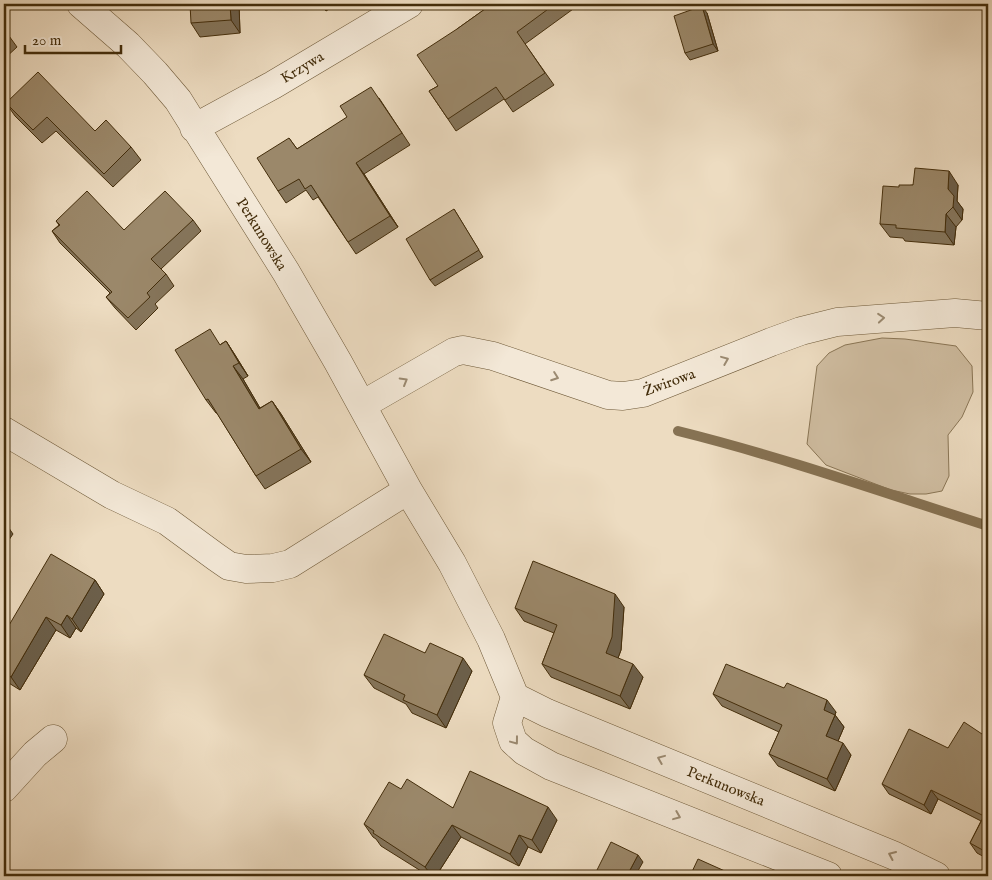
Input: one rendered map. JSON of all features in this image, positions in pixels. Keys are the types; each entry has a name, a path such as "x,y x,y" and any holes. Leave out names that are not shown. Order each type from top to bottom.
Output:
{"street":[{"name":"Perkunowska","path":"81,4 128,45 178,100 286,272 408,490 452,563 491,639 515,697 547,713 895,856 936,876"},
{"name":"Krzywa","path":"194,128 272,85 410,4"},
{"name":"Żwirowa","path":"362,405 454,352 463,350 493,356 594,391 608,395 623,396 643,393 778,339 837,322 955,312 984,315"},
{"path":"4,431 112,495 167,522 229,566 246,569 273,568 290,564 408,490"},
{"path":"515,697 507,723 512,741 524,751 551,766 828,876"},
{"path":"4,788 35,754 53,739"}],"shaded area":[{"path":"882,338 956,346 972,366 973,392 962,417 948,435 949,476 942,491 910,494 891,490 826,465 807,444 817,366 829,353 845,345"}],"building":[{"path":"190,4 230,4 231,20 191,23"},
{"path":"492,4 555,4 517,32 545,73 505,100 496,87 448,119 429,91 438,86 417,55"},
{"path":"702,6 713,44 685,53 674,16"},
{"path":"4,29 8,34 4,37"},
{"path":"38,72 95,131 106,120 131,147 104,174 47,117 33,130 6,103"},
{"path":"371,87 402,133 356,163 390,216 348,242 311,185 305,189 299,179 278,191 257,158 289,138 297,149 347,117 340,106"},
{"path":"915,168 949,171 948,189 954,196 953,207 946,214 945,232 896,228 896,225 880,224 883,186 899,187 899,185 913,185"},
{"path":"87,191 124,230 165,191 193,220 151,259 166,274 147,293 150,297 128,318 106,297 112,292 52,231 60,225 56,221"},
{"path":"454,209 479,250 430,280 406,239"},
{"path":"210,329 220,345 226,341 239,363 233,366 259,409 272,401 301,449 256,476 175,350"},
{"path":"51,554 95,580 72,619 67,615 61,625 46,617 11,677 4,672 4,631"},
{"path":"533,561 615,594 612,637 606,653 633,664 620,696 542,664 557,625 515,608"},
{"path":"384,634 425,653 430,643 463,658 437,715 403,700 405,695 364,675"},
{"path":"726,664 784,688 787,683 827,700 824,710 835,715 826,736 843,743 827,779 769,754 782,725 713,694"},
{"path":"964,722 988,738 988,853 970,843 984,816 931,790 924,805 882,784 909,729 948,748"},
{"path":"470,771 548,807 532,840 519,835 510,854 452,825 425,867 373,833 374,831 364,824 389,782 401,789 407,779 453,808"},
{"path":"611,842 638,855 630,870 643,876 594,876"},
{"path":"698,859 736,876 690,876"}],"waterway":[{"path":"678,431 795,464 988,526"}]}
